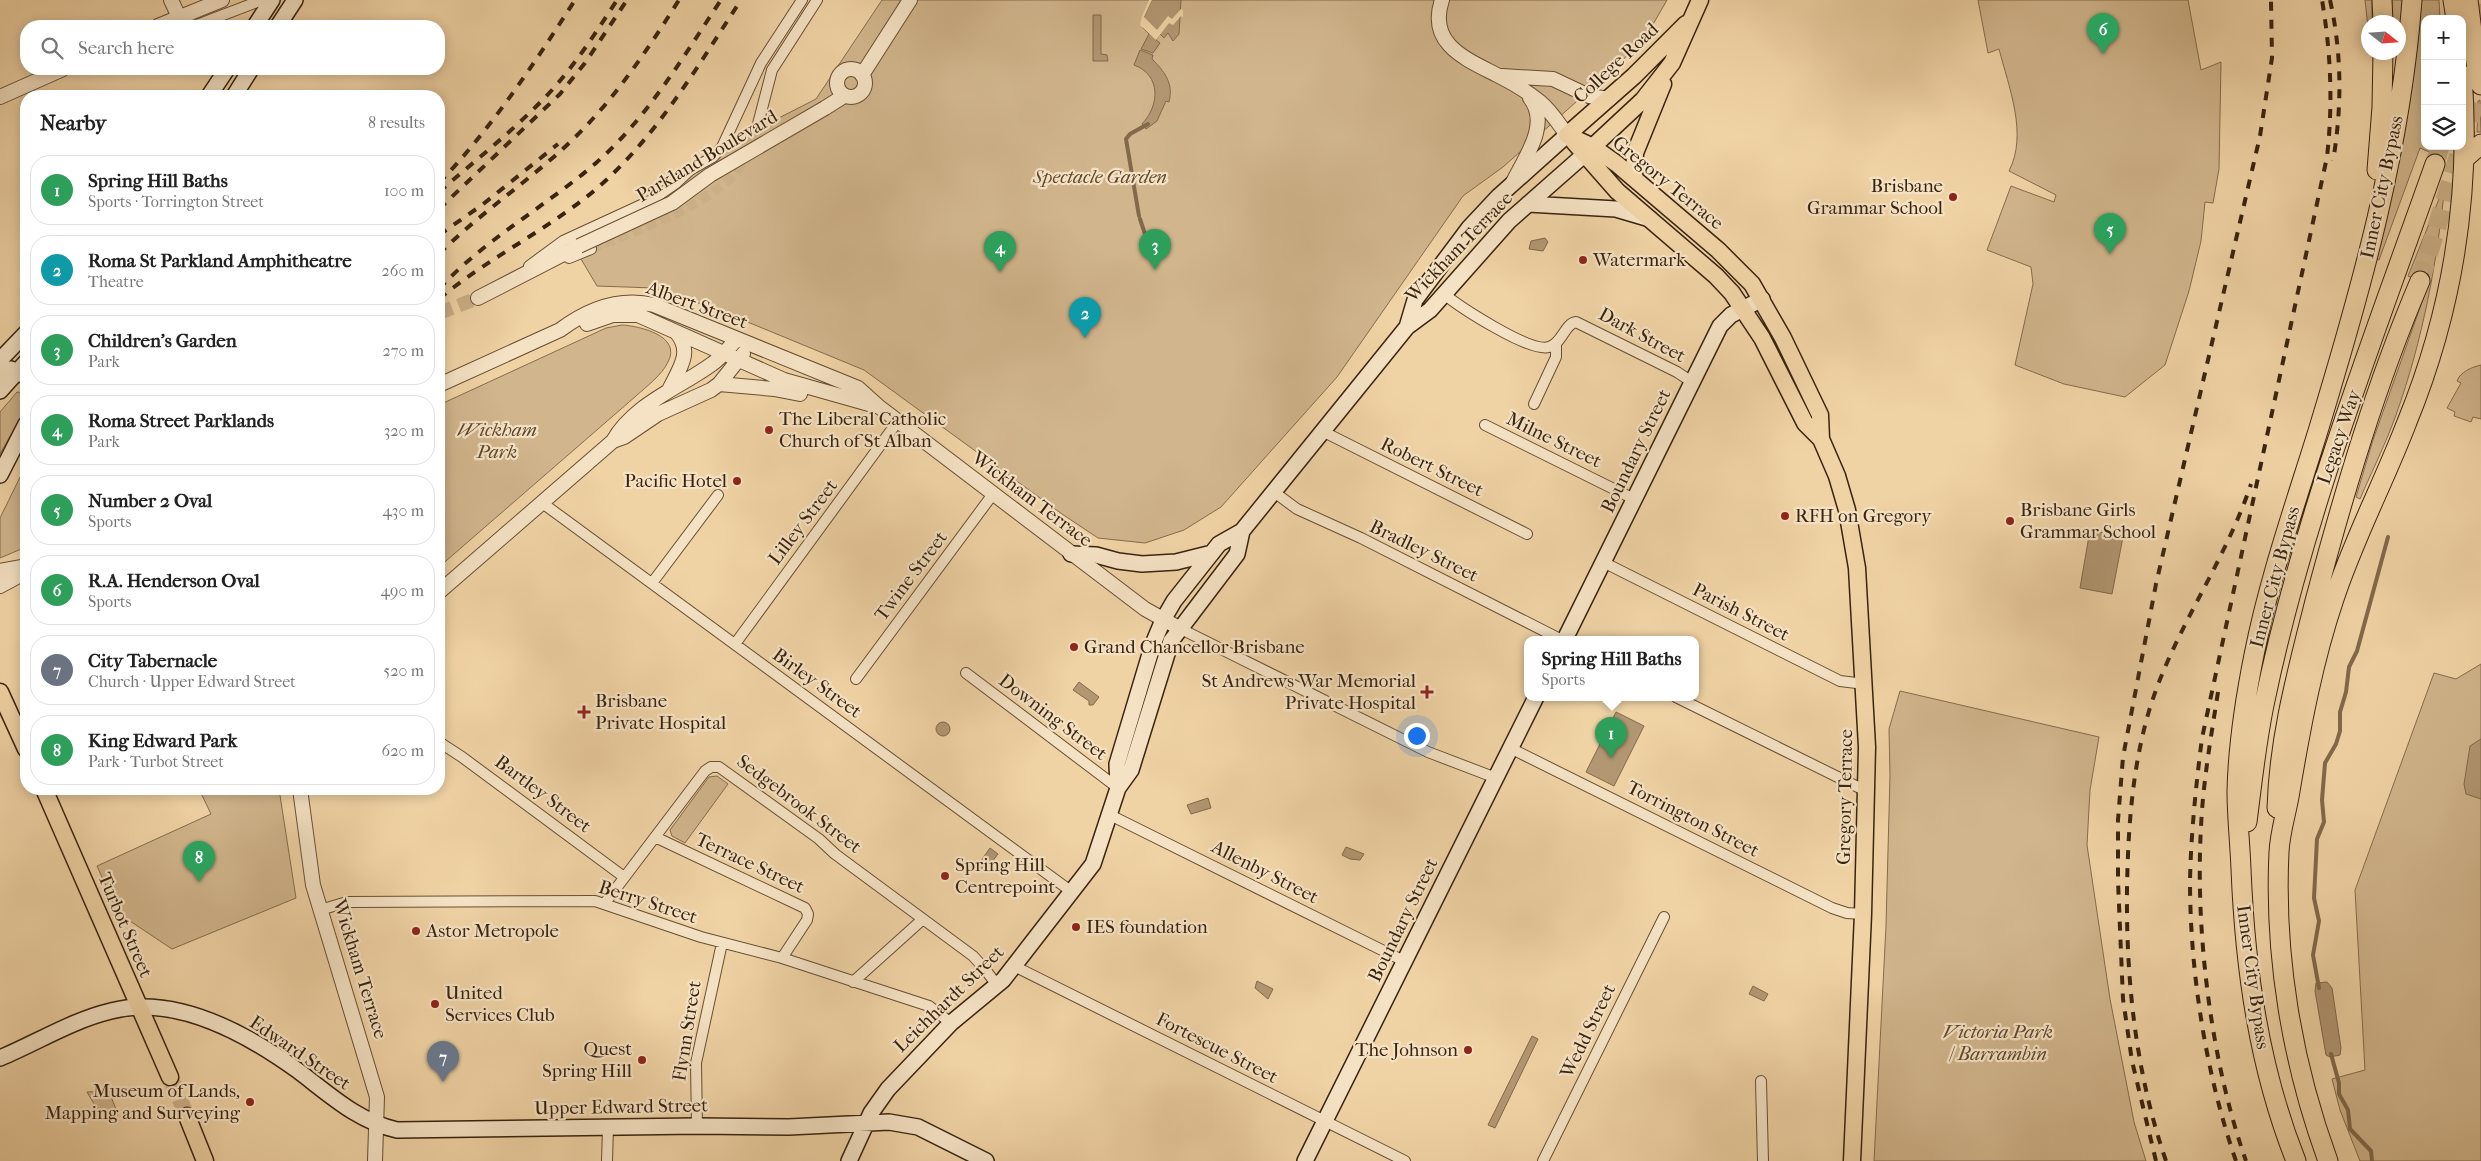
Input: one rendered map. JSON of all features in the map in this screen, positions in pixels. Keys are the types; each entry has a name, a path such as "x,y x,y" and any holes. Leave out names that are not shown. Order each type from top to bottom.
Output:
{"highway":[{"path":"2382,0 2383,15"},
{"name":"Inner City Bypass","path":"2296,1161 2272,1090 2261,1045 2245,944 2237,808 2239,757 2254,651 2279,555 2369,251 2399,111 2412,0"},
{"path":"2453,0 2455,15"},
{"path":"2468,0 2478,78 2481,85"},
{"path":"2369,251 2381,132 2383,60"},
{"name":"Inner City Bypass","path":"2328,1161 2300,1071 2288,1006 2279,902 2280,842 2309,691 2333,600 2357,534 2407,423 2439,327 2458,236 2464,159 2463,105"},
{"path":"2464,159 2481,144"},
{"name":"Legacy Way","path":"2240,865 2264,706 2306,541 2355,389 2435,164"},
{"name":"Legacy Way","path":"2280,842 2277,808 2278,772 2289,708 2302,654 2357,452 2394,343 2420,281"}],"main road":[{"path":"259,20 272,0"},
{"path":"282,20 295,0"},
{"name":"College Road","path":"1589,151 1643,100 1672,63 1700,0"},
{"name":"College Road","path":"1568,135 1609,99 1692,19"},
{"path":"1634,178 1635,153 1672,63"},
{"path":"216,90 224,75"},
{"path":"238,90 248,75"},
{"name":"Gregory Terrace","path":"1568,135 1589,151 1634,178 1732,263 1752,284 1784,338 1820,415 1821,439 1837,476 1851,530 1857,568 1865,684 1866,790 1863,914 1852,1161"},
{"name":"Wickham Terrace","path":"1406,327 1416,300 1469,228 1512,184 1568,135"},
{"name":"Gregory Terrace","path":"1589,151 1617,191 1716,276 1744,308 1762,338 1805,423 1821,439"},
{"name":"Wickham Terrace","path":"1163,620 1174,601 1219,544 1242,531 1406,327 1430,310 1490,240 1589,151"},
{"path":"1528,204 1616,209 1650,219"},
{"name":"Boundary Street","path":"1566,636 1720,326 1725,320 1762,299"},
{"path":"0,360 20,339"},
{"path":"0,374 7,370 20,370"},
{"path":"0,391 20,373"},
{"path":"0,475 20,436"},
{"name":"Wickham Terrace","path":"1179,628 1237,554 1242,531"},
{"path":"1071,554 1096,555 1118,561 1142,564 1176,562 1212,553"},
{"name":"Leichhardt Street","path":"849,1161 866,1123 888,1089 951,1022 996,985 1014,966 1093,864 1118,788 1117,764 1153,644 1163,620"},
{"name":"Leichhardt Street","path":"1118,788 1131,770 1168,647 1179,628"},
{"path":"0,692 20,736"},
{"name":"Boundary Street","path":"1305,1161 1534,701"},
{"name":"Turbot Street","path":"47,795 170,1077"},
{"name":"Edward Street","path":"0,1058 94,1016 112,1010 139,1008 187,1014 238,1034 277,1057 354,1114 377,1124"},
{"path":"187,1116 205,1161"},
{"name":"Upper Edward Street","path":"377,1124 405,1130 697,1126 789,1128 889,1122 911,1125 986,1161"}],"street":[{"path":"171,0 182,20"},
{"path":"174,20 222,0"},
{"path":"210,20 262,0"},
{"path":"508,282 563,241 652,200 675,184 690,170 713,158 722,147 761,63 802,0"},
{"path":"758,124 772,70 817,0"},
{"path":"862,75 910,0"},
{"path":"1442,0 1440,22 1448,44 1465,59 1499,76 1540,102 1568,135"},
{"path":"851,70 862,75 865,84 862,92 854,97 844,96 838,88 840,76 851,70"},
{"path":"0,97 50,75"},
{"path":"1499,76 1553,79 1589,96 1609,99"},
{"path":"1512,184 1531,146 1538,123 1535,106 1524,92"},
{"name":"Parkland Boulevard","path":"478,298 672,203 704,178 844,96"},
{"path":"1444,294 1473,316 1532,345 1545,348 1556,344"},
{"name":"Albert Street","path":"445,382 560,330 574,319 609,305 631,302 654,306 766,351"},
{"name":"Albert Street","path":"560,330 576,328 613,314 626,313 649,318 723,353"},
{"name":"Dark Street","path":"1534,404 1556,357 1556,344 1572,323 1583,324 1677,372 1692,382"},
{"path":"670,388 685,354 684,342 676,332"},
{"path":"613,441 620,428 670,388 713,363 737,339"},
{"path":"445,587 613,441 624,437 658,414 688,402 719,384 751,345"},
{"name":"Wickham Terrace","path":"766,351 858,388 878,406 1071,554 1163,620 1179,628"},
{"name":"Wickham Terrace","path":"723,353 784,380 821,392 878,406"},
{"path":"719,384 774,388 806,395 821,392"},
{"name":"Lilley Street","path":"735,644 898,421"},
{"name":"Milne Street","path":"1485,425 1634,499"},
{"name":"Robert Street","path":"1322,432 1527,534"},
{"name":"Bradley Street","path":"1274,492 1297,509 1369,542 1554,636"},
{"name":"Twine Street","path":"856,679 993,494"},
{"path":"652,583 718,495"},
{"name":"Birley Street","path":"541,502 1072,892"},
{"name":"Parish Street","path":"1603,562 1840,681 1865,684"},
{"path":"0,571 20,567"},
{"path":"0,586 20,575"},
{"path":"1179,628 1428,752 1496,778"},
{"name":"Downing Street","path":"966,673 1118,788"},
{"path":"1684,701 1866,790"},
{"name":"Bartley Street","path":"445,746 624,877"},
{"name":"Torrington Street","path":"1510,748 1832,908 1863,914"},
{"name":"Sedgebrook Street","path":"605,903 704,771 711,767 719,767 819,839 835,854 976,959 996,985"},
{"name":"Wickham Terrace","path":"301,795 313,885 376,1090 378,1102 375,1161"},
{"name":"Allenby Street","path":"1110,815 1404,961"},
{"name":"Terrace Street","path":"655,837 796,903 808,912 806,920 782,958"},
{"name":"Berry Street","path":"320,910 347,902 580,900 605,903 722,943 782,958 930,1006 951,1022"},
{"name":"Wedd Street","path":"1543,1161 1664,917"},
{"path":"853,982 923,919"},
{"name":"Flynn Street","path":"697,1126 696,1063 722,943"},
{"name":"Fortescue Street","path":"1014,966 1405,1161"},
{"path":"1761,1081 1763,1161"},
{"path":"608,1128 608,1161"}],"green space":[{"name":"Spectacle Garden","path":"882,0 1667,0 1648,33 1621,62 1503,167 1463,196 1337,377 1221,507 1184,530 1145,543 1098,538 864,370 716,309 654,288 597,286 581,259 682,182 718,149 816,99"},
{"path":"1978,0 2188,0 2201,70 2221,62 2219,169 2213,203 2205,202 2201,241 2189,291 2165,365 2125,397 2064,384 2015,365 2033,284 2031,267 1987,250 2011,186 2054,202 2056,195 2009,171 2017,142 2015,111 1999,49 1988,53"},
{"path":"2365,0 2372,0 2372,15 2367,15"},
{"path":"2392,0 2403,0 2402,15 2392,15"},
{"path":"2421,0 2439,0 2440,15 2421,15 2421,148 2379,260 2376,259 2404,131 2415,66"},
{"path":"2480,100 2481,132 2477,132 2478,101"},
{"path":"2425,150 2446,150 2446,159"},
{"path":"2445,184 2438,243 2428,301 2414,358 2392,426 2360,499 2356,497 2373,440 2428,285 2408,276"},
{"name":"Wickham Park","path":"622,325 648,330 657,334 669,345 671,353 668,362 654,380 445,562 445,402 606,328"},
{"path":"2481,365 2481,419 2473,417 2471,422 2454,416 2455,412 2447,408 2461,383 2457,381 2461,375"},
{"path":"17,392 20,392 20,419 0,454 0,412"},
{"path":"20,477 20,550 0,558 0,518"},
{"path":"2481,664 2481,1161 2360,1161 2340,1110 2332,1079 2365,1070 2355,890 2434,673 2456,679"},
{"name":"Victoria Park / Barrambin","path":"1900,691 2099,737 2090,790 2087,845 2110,999 2134,1122 2146,1161 1874,1161 1886,926 1890,775 1889,729"},
{"path":"717,776 728,784 685,843 672,836 670,830 709,777"},
{"path":"202,795 280,795 296,898 172,949 118,913 97,866 211,814"},
{"path":"109,1091 118,1115 103,1119 87,1092"}],"shaded area":[{"path":"1152,0 1181,0 1179,34 1173,41 1168,33 1164,38 1160,34 1156,40 1160,43 1153,53 1141,49 1149,34 1143,28 1144,17"},
{"path":"1093,15 1101,15 1101,54 1107,55 1108,61 1093,61"},
{"path":"1140,50 1153,55 1152,59 1167,78 1170,89 1169,102 1166,101 1157,121 1146,129 1142,124 1152,108 1155,91 1149,76 1134,65"},
{"path":"1545,238 1548,242 1543,251 1529,249 1531,241"},
{"path":"2090,530 2123,537 2112,594 2080,588"},
{"path":"1079,682 1099,697 1093,705 1089,705 1089,701 1073,690"},
{"path":"1616,712 1644,726 1614,786 1586,772"},
{"path":"943,722 948,724 950,729 948,734 943,736 938,734 936,729 938,724"},
{"path":"2481,739 2481,799 2466,794 2464,784 2470,746"},
{"path":"1208,798 1211,808 1191,814 1187,805"},
{"path":"1346,847 1364,854 1360,860 1350,859 1342,855"},
{"path":"990,848 998,854 985,871 978,865"},
{"path":"1257,981 1273,989 1268,999 1255,988"},
{"path":"2327,982 2332,988 2341,1048 2340,1055 2330,1057 2326,1055 2315,991 2316,983"},
{"path":"1753,986 1768,994 1764,1001 1749,994"},
{"path":"1532,1036 1538,1039 1495,1128 1488,1125"}],"pier":[{"path":"1149,0 1152,0 1144,17 1157,30 1168,16 1172,19 1181,9 1183,10 1183,17 1181,16 1173,25 1169,23 1156,40 1140,25"}],"waterway":[{"path":"1139,216 1126,139 1130,134 1148,124"},
{"path":"1140,219 1145,234"},
{"path":"2319,988 2313,955 2319,921 2314,898 2317,839 2324,822 2322,800 2325,763 2336,744 2340,731 2340,712 2346,692 2349,667 2357,651 2388,537"},
{"path":"2331,1054 2339,1083 2339,1094 2348,1110 2350,1129 2371,1151 2372,1161"}],"tunnel":[{"path":"2465,60 2481,4"},
{"path":"2420,281 2481,83"},
{"path":"591,249 670,216 710,194 726,182 738,169 747,153 758,124"},
{"path":"2435,164 2439,150"},
{"path":"445,311 478,298"},
{"path":"170,1077 187,1116"}],"railway":[{"path":"445,176 476,141 528,72 575,0"},
{"path":"445,187 511,130 552,90 594,35 617,0"},
{"path":"445,203 560,94 585,63 627,0"},
{"path":"445,248 584,129 628,76 679,0"},
{"path":"445,283 476,254 576,179 615,145 664,86 721,0"},
{"path":"445,294 477,270 557,219 595,190 617,170 674,101 741,0"},
{"path":"2156,1161 2132,1061 2123,999 2118,881 2118,820 2123,757 2156,584 2260,136 2272,58 2271,0"},
{"path":"2236,1161 2225,1128 2208,1059 2197,987 2193,951 2190,881 2193,827 2202,738 2327,157 2330,118 2330,78 2322,0"},
{"path":"2330,0 2339,60 2338,121 2333,161"},
{"path":"445,231 482,205 558,144"},
{"path":"2166,1161 2147,1095 2140,1061 2131,993 2128,959 2127,890 2128,844 2132,799 2143,733 2159,682 2171,653 2227,542 2251,484"},
{"path":"2218,692 2202,810 2200,867 2203,953 2208,996 2223,1082 2246,1161"}],"place":[{"name":"R.A. Henderson Oval","path":"2103,54"},
{"name":"Brisbane Grammar School","path":"1953,197"},
{"name":"Number 2 Oval","path":"2110,254"},
{"name":"Watermark","path":"1583,260"},
{"name":"Children’s Garden","path":"1155,270"},
{"name":"Roma Street Parklands","path":"1000,272"},
{"name":"Roma St Parkland Amphitheatre","path":"1085,338"},
{"name":"The Liberal Catholic Church of St Alban","path":"769,430"},
{"name":"Pacific Hotel","path":"737,481"},
{"name":"RFH on Gregory","path":"1785,516"},
{"name":"Brisbane Girls Grammar School","path":"2010,521"},
{"name":"Grand Chancellor Brisbane","path":"1074,647"},
{"name":"St Andrews War Memorial Private Hospital","path":"1427,692"},
{"name":"Brisbane Private Hospital","path":"584,712"},
{"name":"Spring Hill Baths","path":"1611,758"},
{"name":"Spring Hill Centrepoint","path":"945,876"},
{"name":"King Edward Park","path":"199,882"},
{"name":"IES foundation","path":"1076,927"},
{"name":"Astor Metropole","path":"416,931"},
{"name":"United Services Club","path":"435,1004"},
{"name":"The Johnson","path":"1468,1050"},
{"name":"Quest Spring Hill","path":"642,1060"},
{"name":"City Tabernacle","path":"443,1082"},
{"name":"Museum of Lands, Mapping and Surveying","path":"250,1102"}]}
